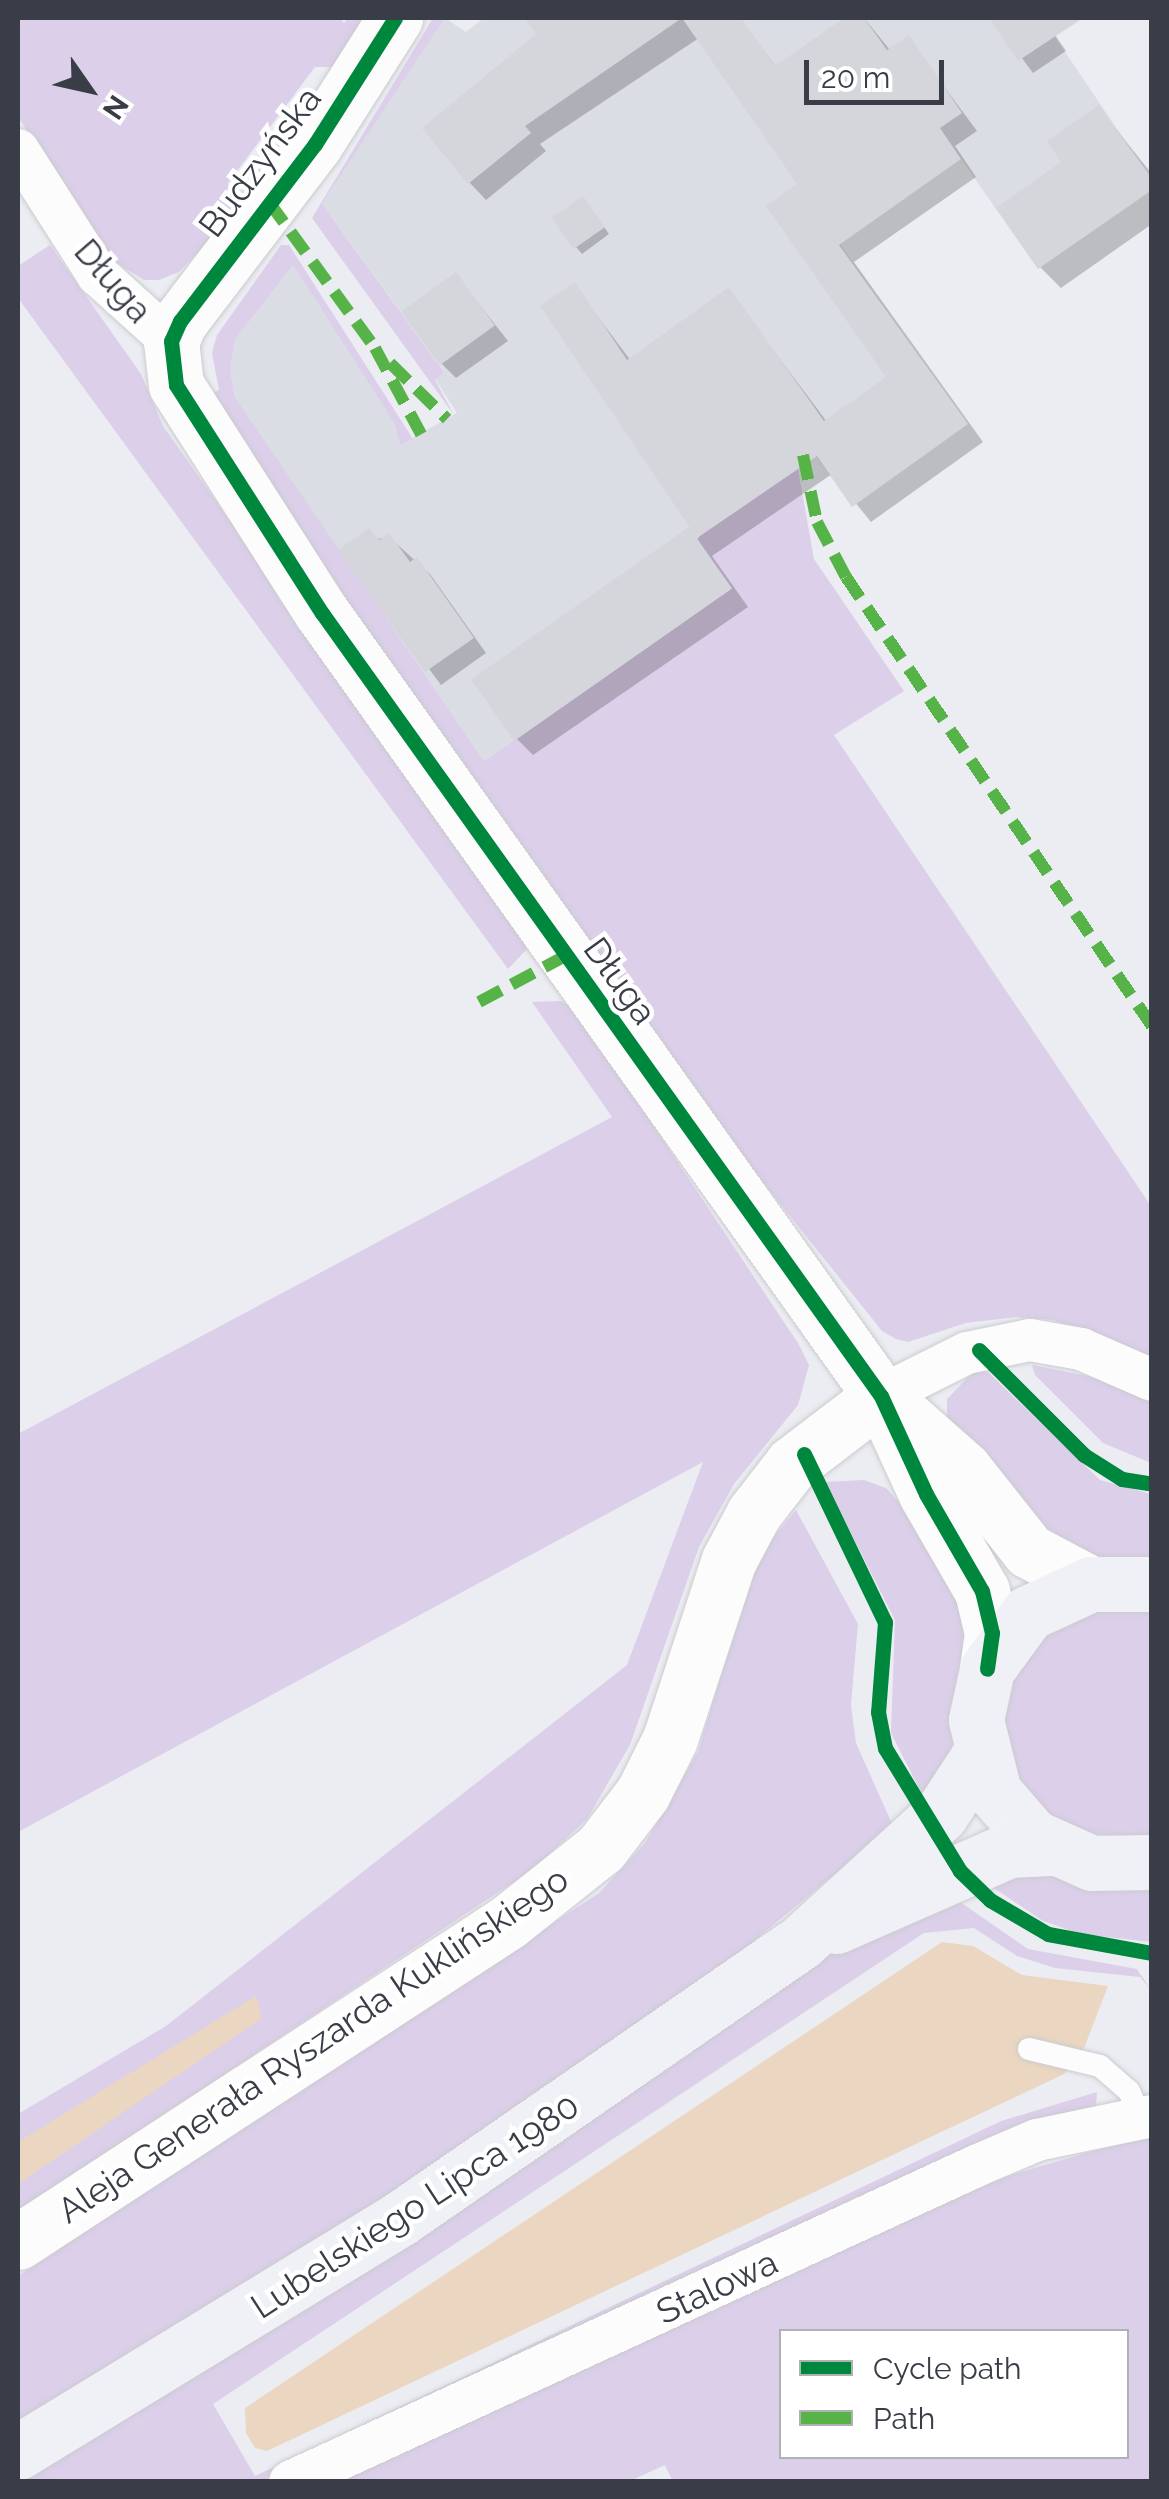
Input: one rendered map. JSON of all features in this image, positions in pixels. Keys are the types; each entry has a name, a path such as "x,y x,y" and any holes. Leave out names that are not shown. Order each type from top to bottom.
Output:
{"main road":[{"path":"1152,1584 1091,1584 1028,1613 987,1669 976,1720 980,1754 1005,1809 1050,1848 1092,1863 1152,1862"},
{"name":"Lubelskiego Lipca 1980","path":"18,2452 385,2228 801,1942 941,1814 980,1754"},
{"name":"Lubelskiego Lipca 1980","path":"801,1942 1010,1850 1050,1848"}],"street":[{"name":"Budzyńska","path":"171,341 196,296 314,144 394,18"},
{"name":"Długa","path":"18,150 98,274 171,341 173,374 191,417 322,613 881,1396 926,1494 982,1591 992,1634 987,1669"},
{"path":"881,1396 967,1353 1030,1340 1080,1349 1152,1380"},
{"name":"Długa","path":"881,1396 964,1469 1029,1551 1091,1584"},
{"name":"Aleja Generała Ryszarda Kuklińskiego","path":"18,2242 508,1922 602,1848 644,1793 670,1739 729,1560 754,1513 792,1464 881,1396"},
{"name":"Stalowa","path":"290,2482 1036,2140 1146,2116"}],"lane":[{"path":"1029,2049 1100,2066 1128,2091 1146,2116"}],"shaded area":[{"path":"18,18 340,18 344,23 348,18 375,18 345,67 315,67 228,183 233,215 179,272 159,280 144,280 112,260 18,117"},
{"path":"433,18 445,18 322,204 444,372 435,380 454,415 312,218"},
{"path":"445,18 466,32 484,18 1042,18 1151,179 1151,190 1038,269 961,159 840,244 967,424 852,507 816,456 697,538 732,588 484,761 235,397 230,369 235,340 293,265 394,423 400,445 457,413 435,379 444,371 322,204"},
{"path":"50,245 141,374 163,426 530,946 508,969 18,298 18,266"},
{"path":"281,245 289,245 413,439 400,445 394,423 293,265 235,340 230,369 235,397 484,761 731,589 697,538 798,469 814,559 904,691 834,735 1151,1206 1151,1358 1053,1320 1016,1317 966,1323 908,1342 896,1339 882,1331 757,1175 420,713 210,395 219,390 212,353 217,335"},
{"path":"561,1001 577,1011 798,1343 809,1365 798,1405 734,1484 699,1547 630,1745 587,1819 533,1869 18,2212 18,2114 166,2026 627,1665 703,1462 18,1832 18,1434 612,1117 532,1002"},
{"path":"1032,1365 1102,1379 1151,1402 1151,1463 1103,1443 1035,1375"},
{"path":"976,1369 989,1373 1100,1480 1151,1494 1151,1566 1056,1551 947,1418 947,1399"},
{"path":"864,1480 886,1488 920,1525 973,1635 957,1698 952,1749 927,1804 891,1733 895,1620 825,1482"},
{"path":"796,1510 858,1624 851,1705 856,1743 893,1826 714,1974 292,2260 18,2430 18,2276 599,1893 645,1843 698,1752 748,1585 768,1544"},
{"path":"1099,1609 1151,1611 1152,1834 1143,1837 1084,1834 1056,1821 1017,1777 1004,1723 1016,1671 1050,1630"},
{"path":"1005,1869 1151,1889 1151,1942 1081,1934 1043,1921 979,1878"},
{"path":"932,1898 943,1910 960,1902 1028,1949 1137,1969 1151,1990 1140,1977 1055,1968 1017,1956 974,1928 924,1933 213,2404 255,2476 1001,2121 1097,2092 1096,2106 685,2282 262,2481 18,2482 866,1926"},
{"path":"942,1942 973,1946 1022,1975 1108,1986 1081,2056 1064,2074 267,2451 255,2448 246,2433 245,2408"},
{"path":"256,1996 262,2018 18,2184 18,2142"},
{"path":"1151,2134 1151,2481 673,2482 665,2465 630,2481 334,2482 1004,2177"}],"building":[{"path":"524,18 682,18 525,126 531,133 468,184 422,128 536,34"},
{"path":"682,18 741,18 775,66 844,18 864,18 887,50 909,35 962,113 940,128 961,159 839,245 968,424 852,507 817,456 697,538 540,306 575,282 627,360 729,287 824,421 886,377 766,206 797,184"},
{"path":"989,18 1083,18 1018,61"},
{"path":"1099,105 1152,179 1152,190 1038,269 996,208 1061,162 1047,141"},
{"path":"583,196 605,227 574,249 552,218"},
{"path":"456,272 495,325 440,365 401,312"},
{"path":"689,527 732,588 514,741 471,680"},
{"path":"369,528 379,540 389,533 410,562 417,557 474,638 425,672 338,550"}],"marked path":[{"path":"269,202 375,348 421,434"},
{"path":"390,363 447,419"},
{"path":"803,455 817,522 846,577 1152,1026"},
{"path":"479,1002 565,956"}],"cycle path":[{"path":"395,18 315,144 180,321 171,341 176,385 322,613 881,1396 926,1494 982,1591 992,1633 987,1669"},
{"path":"979,1350 1084,1455 1122,1479 1152,1484"},
{"path":"804,1454 885,1622 878,1712 885,1748 960,1871 990,1900 1048,1934 1152,1953"}]}
